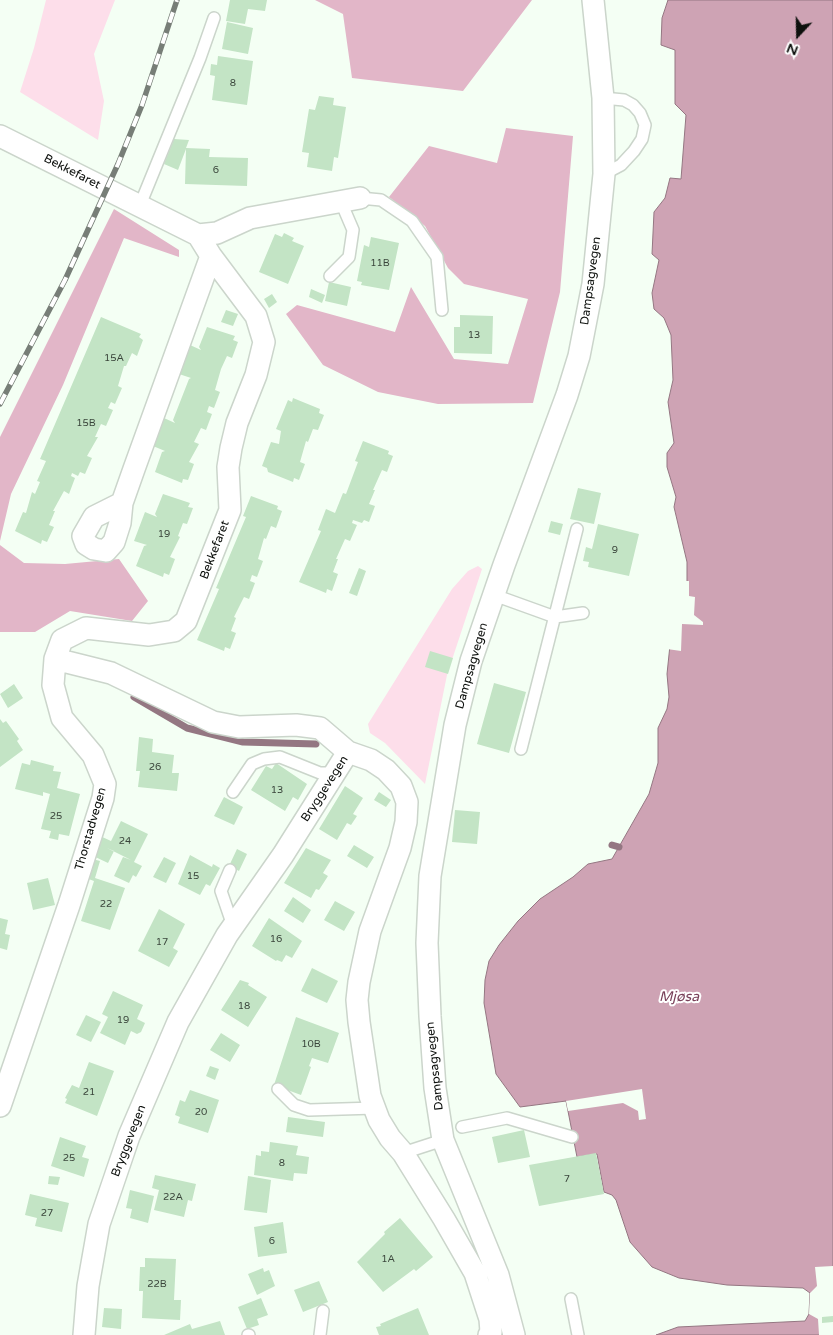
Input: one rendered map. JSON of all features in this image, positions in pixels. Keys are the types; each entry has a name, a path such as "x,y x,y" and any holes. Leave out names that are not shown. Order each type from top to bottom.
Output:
{"street":[{"name":"Dampsagvegen","path":"514,1335 498,1275 443,1140 435,1088 430,1016 427,943 430,876 455,725 471,661 579,356 594,284 604,174 603,98 593,0"},
{"name":"Bekkefaret","path":"0,136 198,235 211,256 256,316 264,342 256,375 237,423 231,448 228,467 230,510 186,621 174,631 149,636 107,629 86,628 74,632 62,640 55,659"},
{"path":"198,235 217,233 250,218 351,200"},
{"path":"122,503 211,256"},
{"path":"55,659 111,673 213,722 239,727 296,726 320,728 348,752"},
{"name":"Thorstadvegen","path":"0,1106 69,905 103,798 105,784 94,755 62,718 53,685 55,659"},
{"name":"Bryggevegen","path":"84,1335 88,1286 99,1224 129,1136 178,1022 233,926 283,855 348,752 371,760 386,770 401,786 407,802 406,822 400,848 370,931 364,955 357,1000 365,1068 375,1108 390,1138 403,1153 475,1273 490,1319 490,1334"}],"lane":[{"path":"140,205 200,58 214,18"},
{"path":"603,98 624,100 633,105 640,113 645,125 642,139 634,152 621,165 604,174"},
{"path":"330,276 348,256 353,230 351,200 381,200 412,221 437,257 442,310"},
{"path":"521,749 577,529"},
{"path":"494,595 554,616 583,613"},
{"path":"233,792 252,764 264,759 280,757 320,773 334,773"},
{"path":"230,870 221,891 233,926"},
{"path":"278,1089 294,1105 309,1110 375,1108"},
{"path":"462,1127 507,1118 572,1137"},
{"path":"403,1153 443,1140"},
{"path":"571,1299 578,1335"},
{"path":"320,1335 323,1311"}],"shaded area":[{"path":"46,0 115,0 94,54 104,101 98,140 20,92 34,48"},
{"path":"315,0 532,0 463,91 352,78 343,14"},
{"path":"506,128 573,136 560,292 533,403 438,404 378,392 323,365 286,314 297,305 395,332 411,287 454,359 508,364 528,299 464,284 448,268 425,226 389,197 429,146 497,163"},
{"path":"114,209 179,250 179,257 124,238 63,385 11,494 0,541 0,437"},
{"path":"0,545 24,563 65,564 119,559 148,601 132,621 70,611 35,632 0,632"},
{"path":"478,566 482,569 447,675 425,784 385,743 370,733 368,724 452,589 468,571"}],"water":[{"name":"Mjøsa","path":"668,0 833,0 833,1335 656,1335 678,1327 805,1321 809,1314 810,1293 803,1288 727,1285 679,1278 652,1267 630,1242 616,1200 612,1195 604,1192 597,1154 577,1157 566,1101 520,1107 496,1074 484,1003 485,980 489,961 499,945 518,921 540,899 573,877 588,864 612,859 649,794 658,763 658,728 667,709 669,697 667,674 670,645 687,585 687,562 674,507 676,497 667,467 667,453 674,443 668,402 673,380 671,335 664,318 654,309 652,293 659,260 652,254 654,212 665,198 670,178 681,179 686,115 675,104 675,50 661,45 662,18"}],"pier":[{"path":"685,581 689,581 689,596 695,597 694,615 703,622 703,625 682,624 681,651 667,649 671,599"},
{"path":"642,1089 646,1119 639,1120 638,1111 623,1103 568,1111 566,1101"},
{"path":"833,1266 833,1335 819,1335 818,1319 809,1314 810,1293 817,1286 815,1267"}],"building":[{"path":"230,0 267,0 265,11 248,9 245,24 226,21"},
{"path":"227,22 253,28 248,54 222,49"},
{"path":"218,56 253,61 247,105 212,100 215,76 210,75 211,64 217,65"},
{"path":"319,96 334,98 333,105 346,107 338,158 334,157 332,171 307,167 309,153 302,152 309,109 315,110"},
{"path":"174,139 189,140 186,148 210,149 209,157 248,158 247,186 185,184 186,149 178,170 164,164"},
{"path":"284,233 294,238 292,241 304,246 288,284 259,272 275,234 282,237"},
{"path":"371,237 399,243 389,290 361,285 362,282 357,281 364,245 369,247"},
{"path":"329,282 351,287 347,306 325,301"},
{"path":"311,289 325,295 322,303 309,297"},
{"path":"272,294 277,302 269,308 264,299"},
{"path":"226,310 238,314 233,326 221,322"},
{"path":"460,315 493,316 492,354 454,353 454,327 460,327"},
{"path":"101,317 141,334 139,337 143,340 137,356 132,353 126,366 124,366 118,386 122,388 115,404 111,402 108,408 113,410 106,426 101,424 95,437 98,437 87,456 92,458 85,474 80,472 78,476 72,473 71,476 75,478 69,494 64,491 53,511 55,511 49,525 54,527 47,542 42,540 41,544 15,531 23,512 26,513 32,492 35,494 40,482 37,481 46,461 40,459"},
{"path":"207,327 235,336 233,340 238,342 232,358 227,356 221,369 215,390 220,392 214,408 209,406 207,412 212,414 206,430 201,428 194,442 199,444 189,462 194,464 188,480 183,479 182,483 155,472 162,452 165,451 153,446 164,418 175,423 173,420 191,378 179,374 190,345 201,350 199,347"},
{"path":"293,398 320,409 319,413 324,415 318,430 313,429 308,442 306,441 300,462 305,464 299,480 294,478 293,482 268,472 267,468 262,466 271,442 279,444 281,431 276,429 288,400 292,402"},
{"path":"363,441 389,451 388,454 393,456 387,472 382,470 373,490 375,490 369,504 375,506 369,522 364,520 362,523 353,520 352,523 357,525 350,541 345,539 336,559 338,559 333,572 338,574 332,591 327,589 326,593 299,582 321,531 318,530 326,509 335,513 343,493 346,494 358,462 355,461"},
{"path":"578,488 601,493 594,524 570,519"},
{"path":"163,494 190,503 188,507 193,508 187,524 183,523 178,536 180,537 170,557 175,559 169,575 164,573 163,577 136,566 144,546 147,545 134,541 145,512 157,517 155,514"},
{"path":"251,496 278,506 277,509 282,511 276,528 271,526 266,539 264,538 258,559 263,561 257,577 252,575 250,581 255,583 249,599 244,597 234,617 236,618 231,631 236,633 230,649 225,647 224,651 197,640 219,589 216,588 246,517 243,516"},
{"path":"551,521 563,524 560,535 548,532"},
{"path":"598,524 639,534 629,576 588,567 589,562 583,561 586,547 592,549"},
{"path":"359,568 366,571 357,596 349,593"},
{"path":"430,651 453,658 448,674 425,667"},
{"path":"494,683 526,692 509,753 477,744"},
{"path":"14,684 23,698 8,708 0,694"},
{"path":"0,719 3,723 6,721 19,739 17,741 23,750 0,767"},
{"path":"139,737 153,739 152,752 174,755 172,773 179,773 177,791 138,787 140,771 136,771"},
{"path":"31,760 54,766 53,771 61,772 57,788 80,794 69,836 59,834 58,840 49,838 51,831 41,829 50,794 43,792 43,796 15,789 22,763 30,765"},
{"path":"276,763 307,784 298,800 293,797 285,811 251,790 266,766 272,769"},
{"path":"345,786 363,798 353,814 357,816 351,825 347,823 337,840 319,829"},
{"path":"379,792 391,800 386,807 374,800"},
{"path":"224,797 243,807 234,825 214,816"},
{"path":"455,810 480,812 477,844 452,842"},
{"path":"121,821 148,834 134,862 142,866 136,877 133,875 129,883 114,876 123,857 131,860 114,851 108,863 89,854 98,835 111,841"},
{"path":"354,845 374,857 367,868 347,856"},
{"path":"306,848 331,860 323,873 328,876 319,890 316,889 311,898 284,883"},
{"path":"237,849 247,854 239,871 229,866"},
{"path":"190,855 212,867 213,864 220,868 210,886 206,884 200,895 178,884"},
{"path":"164,857 176,863 166,883 153,877"},
{"path":"89,858 100,861 95,878 125,888 110,930 81,921 94,881 83,877"},
{"path":"48,878 55,905 33,910 27,883"},
{"path":"293,897 311,910 303,923 284,911"},
{"path":"335,901 355,912 344,931 324,920"},
{"path":"159,909 185,924 173,948 178,951 169,967 138,951"},
{"path":"0,918 8,920 5,934 10,935 7,950 0,948"},
{"path":"269,918 302,941 292,958 286,955 282,962 276,961 252,946"},
{"path":"312,968 338,981 327,1003 301,991"},
{"path":"240,980 249,983 248,985 267,997 248,1027 221,1010"},
{"path":"113,991 143,1005 137,1019 145,1023 141,1032 137,1034 131,1031 125,1045 100,1033 108,1017 102,1014"},
{"path":"86,1015 101,1022 91,1042 76,1035"},
{"path":"296,1017 339,1033 328,1063 312,1058 309,1066 311,1067 301,1095 274,1085"},
{"path":"221,1033 240,1045 230,1062 210,1050"},
{"path":"89,1062 114,1071 97,1116 65,1103 67,1099 65,1098 72,1085 79,1088"},
{"path":"210,1066 219,1069 215,1080 206,1076"},
{"path":"190,1090 219,1100 208,1133 178,1123 180,1117 175,1115 180,1100 185,1102"},
{"path":"288,1117 325,1122 323,1137 286,1132"},
{"path":"524,1130 530,1157 498,1163 492,1137"},
{"path":"60,1137 86,1146 82,1157 89,1159 84,1177 51,1166"},
{"path":"270,1142 298,1146 296,1155 309,1157 307,1174 294,1173 293,1181 254,1175 256,1155 261,1156 261,1151 269,1152"},
{"path":"596,1153 604,1194 539,1206 529,1165"},
{"path":"155,1175 196,1184 192,1201 188,1200 184,1217 154,1210 159,1190 152,1188"},
{"path":"49,1176 60,1177 58,1185 48,1184"},
{"path":"248,1176 271,1180 267,1213 244,1210"},
{"path":"130,1190 154,1196 148,1223 130,1218 132,1209 126,1208"},
{"path":"30,1194 69,1203 62,1232 35,1226 37,1218 25,1215"},
{"path":"400,1218 433,1257 416,1271 414,1269 383,1292 357,1262 385,1234 384,1232"},
{"path":"283,1222 287,1253 258,1257 254,1227"},
{"path":"145,1258 176,1259 174,1300 181,1300 180,1320 142,1318 143,1291 139,1291 140,1267 145,1267"},
{"path":"263,1268 264,1272 269,1270 275,1286 257,1295 248,1274"},
{"path":"319,1281 328,1302 303,1312 294,1290"},
{"path":"261,1298 268,1315 257,1319 259,1325 247,1329 238,1307"},
{"path":"104,1308 122,1309 121,1329 102,1327"},
{"path":"418,1308 429,1335 379,1335 376,1327 381,1326 380,1324"},
{"path":"833,1316 833,1322 822,1323 822,1317"},
{"path":"220,1321 225,1335 164,1335 190,1324 192,1329"}],"waterway":[{"path":"134,697 187,728 243,742 316,744"},
{"path":"612,845 619,847"}],"railway":[{"path":"0,404 65,280 118,164 142,105 177,0"}]}
